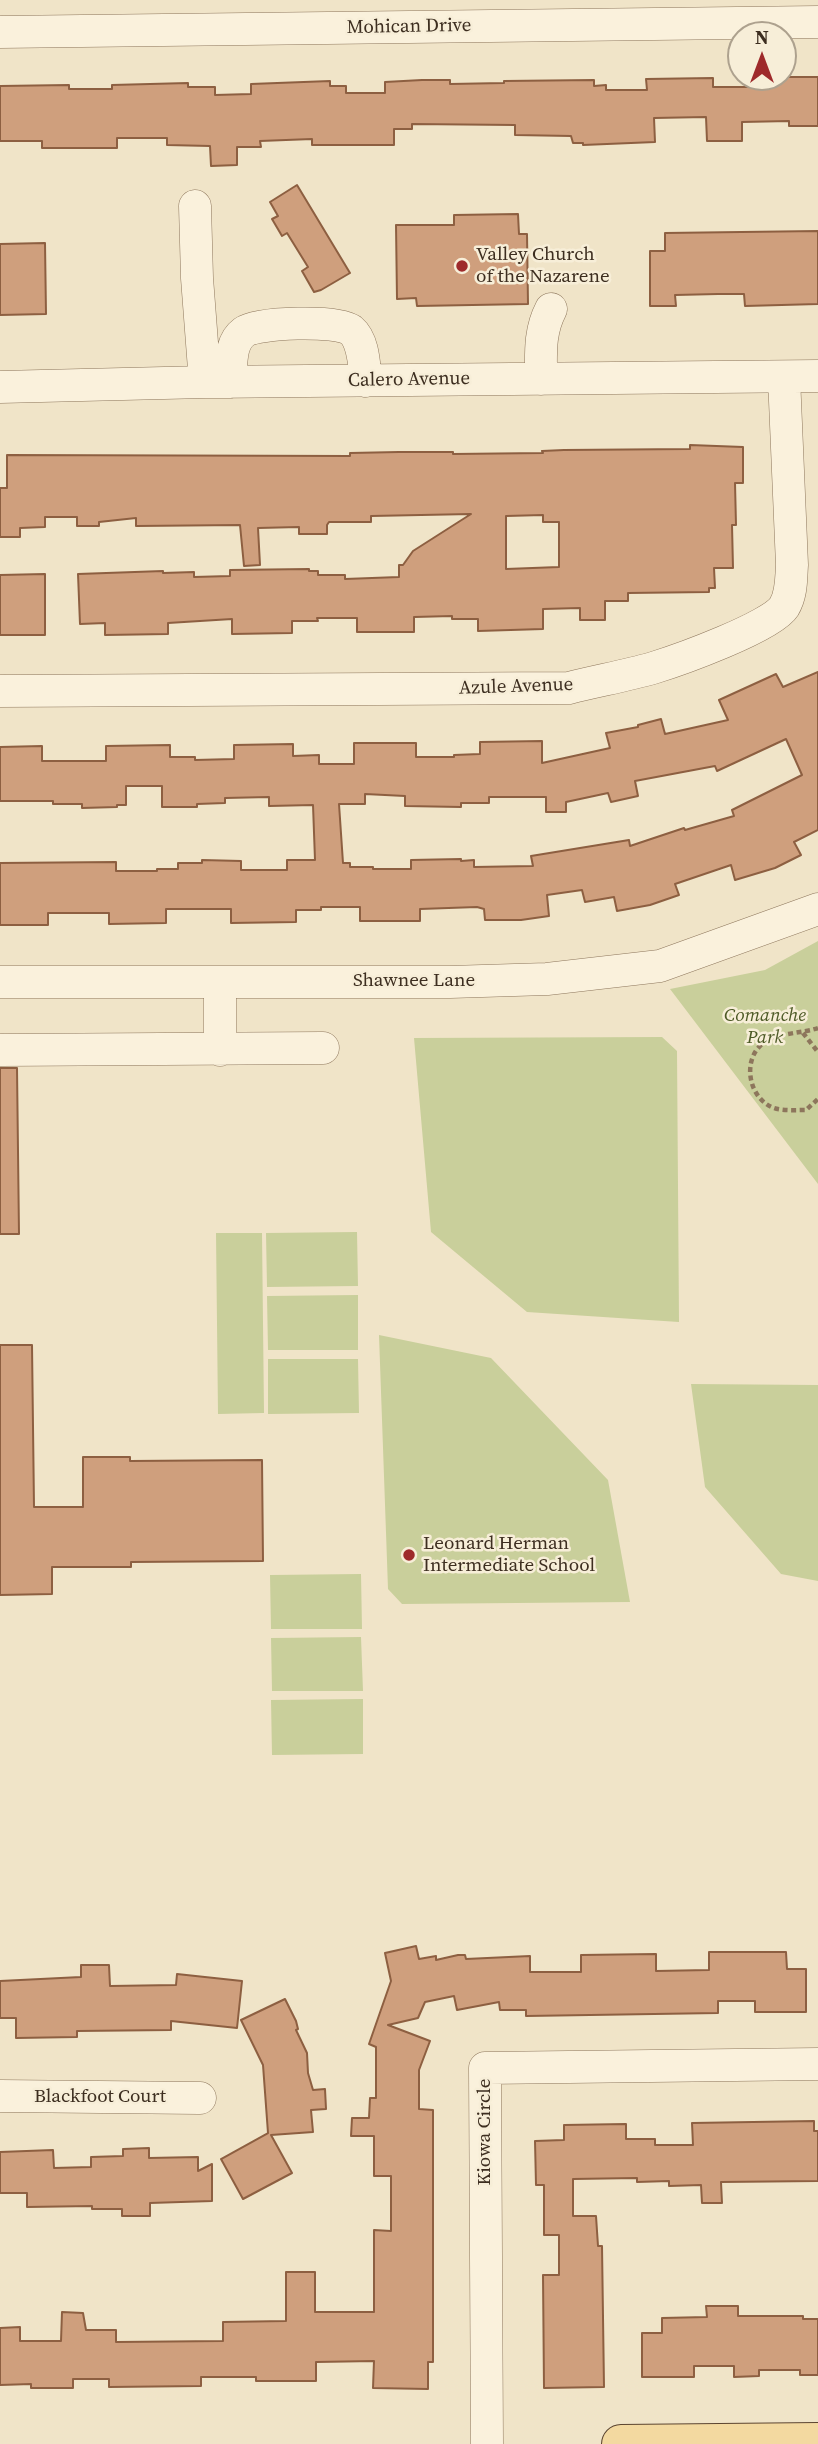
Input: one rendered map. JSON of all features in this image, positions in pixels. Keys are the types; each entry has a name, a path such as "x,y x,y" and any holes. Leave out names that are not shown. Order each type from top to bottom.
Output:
{"main road":[{"path":"621,2444 818,2442"}],"street":[{"name":"Mohican Drive","path":"0,32 768,11 818,22"},
{"path":"195,206 197,278 217,382"},
{"path":"541,379 541,340 544,323 551,309"},
{"path":"217,382 234,343 245,331 260,326 327,324 350,330 360,342 366,381"},
{"name":"Calero Avenue","path":"0,387 818,376"},
{"name":"Azule Avenue","path":"0,691 569,688 654,668 730,638 772,619 784,607 791,589 784,377"},
{"name":"Shawnee Lane","path":"0,982 547,979 660,966 818,909"},
{"path":"220,982 220,1050"},
{"path":"0,1050 323,1048"},
{"name":"Kiowa Circle","path":"487,2444 485,2068 818,2064"},
{"name":"Blackfoot Court","path":"0,2096 200,2098"}],"path":[{"path":"818,1028 777,1037 763,1043 755,1052 749,1073 757,1095 774,1108 806,1111 818,1099"},
{"path":"803,1033 818,1052"},
{"path":"810,1106 818,1113"}],"green space":[{"name":"Comanche Park","path":"818,941 818,1184 670,989 765,970"},
{"path":"662,1037 677,1051 679,1322 527,1312 431,1232 414,1038"},
{"path":"357,1232 358,1286 267,1287 266,1233"},
{"path":"216,1233 262,1233 264,1413 218,1414"},
{"path":"358,1295 358,1350 268,1350 267,1296"},
{"path":"379,1335 491,1358 608,1480 630,1602 402,1604 388,1589"},
{"path":"268,1359 358,1359 359,1413 268,1414"},
{"path":"691,1384 818,1385 818,1581 781,1574 705,1487"},
{"path":"361,1574 362,1629 271,1629 270,1575"},
{"path":"361,1637 363,1691 272,1691 271,1638"},
{"path":"363,1699 363,1754 272,1755 271,1700"}],"building":[{"path":"797,77 818,77 818,126 789,126 789,121 742,122 742,141 707,141 706,117 654,118 655,142 583,145 573,143 571,136 515,135 515,125 412,124 412,129 394,129 394,145 312,145 312,139 260,141 261,147 237,147 237,165 211,166 210,146 167,145 167,138 117,138 117,148 42,148 42,141 0,141 0,86 69,85 69,89 112,89 112,85 188,83 188,87 215,87 215,95 251,94 251,84 330,81 330,86 346,86 346,93 385,93 385,82 422,80 450,80 450,84 594,80 594,86 606,85 606,90 647,90 646,79 713,78 713,87 727,87 727,91 797,91"},
{"path":"297,185 350,273 314,292 302,271 308,267 287,233 282,236 272,219 278,216 270,202"},
{"name":"Valley Church of the Nazarene","path":"518,214 519,234 527,234 528,304 417,306 416,298 397,299 396,225 454,225 454,215"},
{"path":"818,231 818,304 745,306 744,294 718,294 675,295 676,306 650,306 650,251 665,251 665,233"},
{"path":"45,243 46,314 0,315 0,244"},
{"path":"690,445 743,447 743,483 735,483 733,568 714,568 715,588 709,588 709,592 628,593 628,601 605,601 605,620 580,620 580,608 543,609 543,629 478,631 478,619 452,619 452,616 414,617 414,632 357,632 357,618 292,621 292,633 232,634 232,619 168,623 168,634 105,635 105,623 80,624 78,574 163,571 194,572 194,577 230,576 230,570 309,569 318,571 318,575 345,575 345,579 399,577 399,565 403,565 413,551 471,514 371,516 371,522 329,522 327,534 299,534 299,527 258,528 260,565 244,566 240,525 136,526 136,518 99,522 99,526 77,526 77,517 45,517 45,527 20,528 20,537 0,537 0,488 7,488 7,455 350,456 350,453 543,453 542,451 564,450 690,449","holes":["543,515 543,522 559,522 559,567 506,569 506,516"]},
{"path":"45,574 45,635 0,635 0,575"},
{"path":"818,672 818,830 794,842 801,855 775,868 735,880 731,865 675,884 679,895 650,905 617,911 614,897 585,902 582,890 547,895 549,916 521,920 485,920 484,909 477,907 420,909 420,921 360,921 360,907 321,907 321,910 296,910 296,922 231,923 231,909 166,909 166,923 109,924 109,913 48,913 48,925 0,925 0,863 116,862 116,871 157,871 178,869 178,863 202,863 202,860 241,861 241,870 287,870 287,860 315,860 313,805 269,806 269,797 225,798 225,803 197,804 197,807 162,807 162,786 126,786 126,805 117,807 82,808 82,804 53,804 53,801 0,801 0,747 42,746 42,761 106,761 106,746 170,745 170,757 195,757 195,760 234,759 234,745 293,744 293,756 319,755 319,764 354,764 354,743 416,743 416,757 454,757 480,754 480,742 542,741 542,763 610,748 606,733 661,719 665,734 728,720 719,700 776,674 783,687","holes":["786,739 802,775 732,810 734,816 685,830 684,828 630,846 629,840 531,856 533,866 474,867 474,860 461,859 411,860 411,869 350,867 350,863 343,863 339,804 365,804 365,794 405,796 405,806 461,807 461,803 489,803 489,797 546,797 546,812 566,812 566,802 608,793 611,802 638,796 635,781 715,766 717,771"]},
{"path":"0,1068 17,1068 19,1234 0,1234"},
{"path":"0,1345 32,1345 34,1507 83,1507 83,1457 130,1457 130,1461 262,1460 263,1561 131,1562 131,1567 52,1567 52,1594 0,1595"},
{"path":"416,1946 419,1959 436,1956 436,1960 458,1955 465,1955 466,1959 530,1956 530,1972 581,1972 581,1955 656,1954 656,1971 709,1970 709,1952 786,1952 787,1969 806,1969 806,2012 755,2012 755,2001 718,2001 718,2013 526,2016 526,2010 500,2010 499,2002 457,2010 454,1996 425,2002 418,2018 388,2025 430,2041 419,2070 419,2109 433,2110 433,2362 428,2362 428,2389 373,2388 374,2361 316,2362 316,2381 201,2377 201,2386 109,2387 109,2379 73,2379 73,2388 31,2388 31,2384 0,2385 0,2328 20,2327 20,2341 61,2341 62,2312 83,2313 86,2330 116,2330 116,2342 223,2341 223,2322 286,2321 286,2272 315,2272 315,2312 374,2312 374,2230 391,2231 391,2176 374,2176 374,2136 351,2136 352,2118 369,2118 370,2098 376,2098 376,2047 369,2044 391,1981 385,1953"},
{"path":"81,1965 109,1965 110,1986 176,1985 177,1974 242,1981 237,2028 171,2021 171,2030 77,2031 77,2037 16,2038 16,2018 0,2018 0,1981 81,1977"},
{"path":"285,1999 307,2053 308,2073 313,2090 325,2089 326,2109 311,2110 313,2132 271,2135 292,2173 243,2199 221,2159 268,2133 263,2065 241,2020"},
{"path":"814,2121 814,2131 818,2131 818,2181 721,2182 722,2203 702,2203 701,2185 669,2186 669,2181 637,2182 637,2178 573,2179 573,2216 596,2216 598,2246 602,2246 604,2387 544,2388 543,2275 559,2275 559,2235 544,2235 544,2185 536,2185 535,2141 564,2140 564,2125 626,2124 626,2139 655,2139 655,2145 693,2145 692,2123"},
{"path":"149,2148 149,2158 198,2157 198,2171 212,2164 212,2201 150,2203 150,2216 122,2216 122,2209 92,2209 92,2206 27,2207 27,2193 0,2193 0,2152 53,2150 54,2168 91,2167 91,2157 123,2156 123,2149"},
{"path":"706,2306 738,2306 738,2316 803,2316 803,2319 818,2319 818,2375 800,2375 800,2370 759,2370 759,2376 734,2377 734,2366 694,2366 694,2377 642,2377 642,2333 662,2333 662,2318 707,2317"}],"place":[{"name":"Valley Church of the Nazarene","path":"462,266"},
{"name":"Leonard Herman Intermediate School","path":"409,1555"}]}
